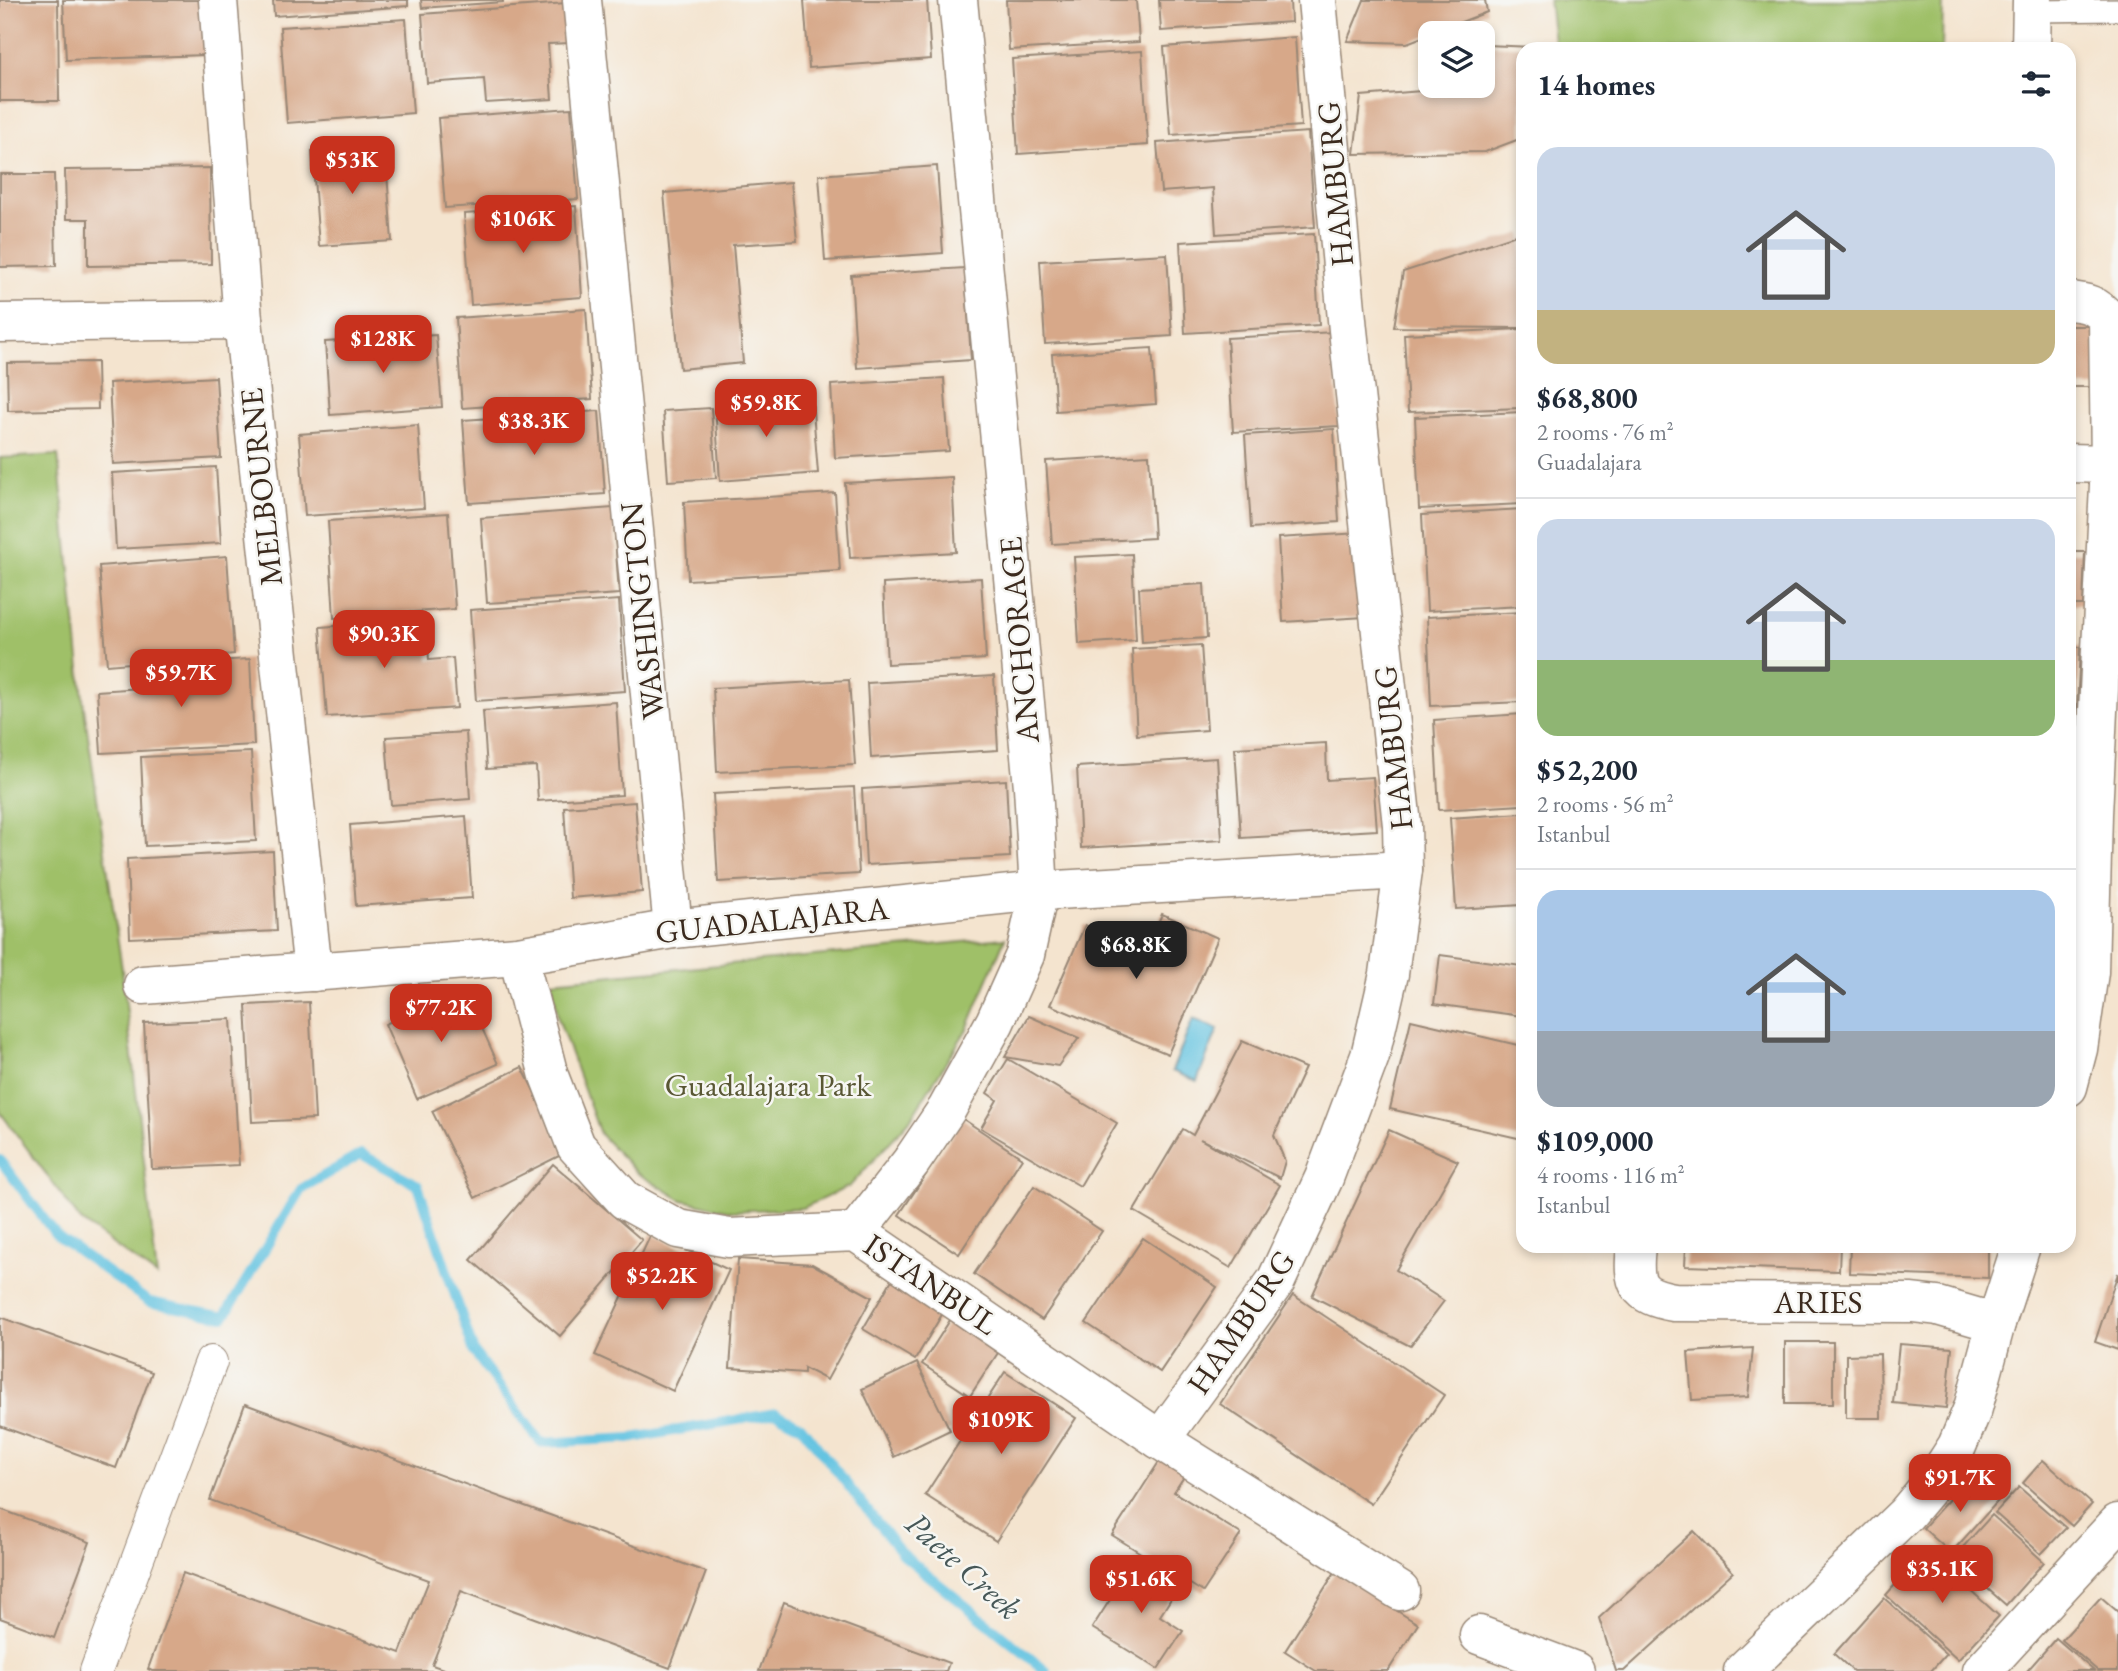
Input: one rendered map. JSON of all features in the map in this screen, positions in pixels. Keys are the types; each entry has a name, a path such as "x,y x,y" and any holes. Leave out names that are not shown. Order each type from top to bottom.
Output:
{"street":[{"name":"MELBOURNE","path":"218,0 243,320 313,972"},
{"name":"WASHINGTON","path":"582,0 673,929"},
{"name":"ANCHORAGE","path":"856,1232 911,1162 947,1109 995,1022 1025,955 1039,891 1033,786 958,0"},
{"name":"HAMBURG","path":"1160,1440 1276,1280 1324,1178 1370,1056 1390,974 1403,870 1402,825 1350,344 1317,0"},
{"path":"2031,42 2032,6"},
{"path":"2076,1057 2085,641 2110,464 2108,319 2085,305"},
{"path":"0,323 243,320"},
{"path":"2076,463 2110,464"},
{"name":"GUADALAJARA","path":"143,985 518,956 673,929 1039,891 1403,870"},
{"name":"ISTANBUL","path":"518,956 549,1076 576,1146 625,1200 678,1229 729,1238 856,1232 1160,1440 1400,1591"},
{"name":"ARIES","path":"1636,1253 1635,1275 1641,1290 1653,1298 1674,1302 1912,1303 1938,1306 1996,1323"},
{"path":"1742,1671 1906,1514 1937,1477 1957,1446 1973,1408 2019,1253"},
{"path":"96,1671 211,1363"},
{"path":"1982,1671 2118,1523"},
{"path":"1479,1634 1575,1671"}],"lane":[{"path":"2032,6 2118,10"}],"green space":[{"path":"1549,0 1943,0 1942,42 1554,42"},
{"path":"58,455 84,708 122,969 157,1276 81,1221 0,1112 0,458"},
{"name":"Guadalajara Park","path":"1005,938 967,1029 909,1121 850,1186 803,1208 731,1211 682,1200 637,1173 600,1134 558,1018 552,981"}],"water":[{"path":"1193,1019 1218,1029 1197,1081 1172,1071"}],"building":[{"path":"0,0 58,0 59,101 0,101"},
{"path":"63,0 202,0 205,55 66,60"},
{"path":"273,0 408,0 408,6 274,16"},
{"path":"421,0 503,0 503,2 422,8"},
{"path":"804,0 927,0 931,59 809,68"},
{"path":"1006,0 1136,0 1139,42 1009,50"},
{"path":"1159,0 1290,0 1291,22 1161,31"},
{"path":"1364,0 1485,0 1487,12 1464,21 1418,21 1418,39 1407,43 1347,41"},
{"path":"566,3 569,43 548,44 552,99 486,103 484,79 427,83 422,14"},
{"path":"406,19 413,113 287,123 280,27"},
{"path":"1295,37 1301,126 1171,135 1164,47"},
{"path":"1495,45 1516,46 1516,140 1485,152 1354,154 1361,96 1418,91 1418,98 1495,98"},
{"path":"1142,51 1148,145 1018,154 1012,59"},
{"path":"571,108 578,199 445,208 438,118"},
{"path":"1308,132 1315,227 1216,234 1213,188 1161,192 1157,143"},
{"path":"385,146 392,241 319,246 312,151"},
{"path":"937,166 943,253 825,261 819,175"},
{"path":"210,168 211,264 88,266 88,219 66,219 65,170"},
{"path":"0,174 54,174 56,266 0,267"},
{"path":"791,182 797,241 733,245 743,363 680,369 664,193"},
{"path":"576,206 582,297 471,305 464,214"},
{"path":"1314,234 1319,325 1185,333 1180,242"},
{"path":"1516,235 1516,328 1394,327 1403,272"},
{"path":"1167,254 1172,336 1045,344 1040,261"},
{"path":"965,268 971,360 857,368 851,275"},
{"path":"586,309 592,399 462,408 456,318"},
{"path":"2076,326 2103,326 2103,387 2076,387"},
{"path":"1516,329 1516,408 1408,412 1404,334"},
{"path":"1334,332 1339,426 1233,432 1227,338"},
{"path":"436,335 442,407 330,415 325,342"},
{"path":"1152,348 1156,404 1056,411 1052,354"},
{"path":"97,362 98,409 8,411 7,363"},
{"path":"216,377 221,458 113,464 109,383"},
{"path":"944,378 949,451 835,458 831,385"},
{"path":"812,398 818,473 720,481 715,405"},
{"path":"711,408 716,478 668,481 663,411"},
{"path":"599,411 605,494 469,503 463,420"},
{"path":"1516,412 1516,504 1419,509 1415,417"},
{"path":"418,425 424,508 305,516 299,434"},
{"path":"1334,429 1339,522 1251,528 1245,435"},
{"path":"1149,455 1154,538 1052,544 1046,461"},
{"path":"216,467 221,543 116,549 112,473"},
{"path":"952,477 956,552 850,558 845,483"},
{"path":"835,493 840,571 688,580 684,502"},
{"path":"613,508 619,594 487,603 481,518"},
{"path":"1516,509 1516,606 1427,611 1422,515"},
{"path":"448,513 455,609 334,618 328,521"},
{"path":"1360,533 1365,617 1283,622 1278,538"},
{"path":"2076,552 2085,552 2083,605 2076,605"},
{"path":"1132,554 1136,640 1079,644 1074,557"},
{"path":"227,556 234,654 107,665 99,566"},
{"path":"981,578 986,659 887,664 883,584"},
{"path":"1204,584 1207,638 1142,642 1139,588"},
{"path":"619,600 625,691 476,701 470,610"},
{"path":"1516,612 1516,702 1431,706 1427,617"},
{"path":"426,620 429,660 453,658 457,708 327,717 320,627"},
{"path":"1201,645 1207,730 1137,735 1132,649"},
{"path":"2076,647 2080,647 2077,708"},
{"path":"250,659 254,745 101,753 97,691 156,687 155,664"},
{"path":"994,676 998,750 871,758 867,683"},
{"path":"849,680 855,765 717,772 713,688"},
{"path":"616,702 622,795 538,801 536,766 487,769 483,711"},
{"path":"1516,714 1516,805 1439,810 1434,720"},
{"path":"466,732 470,799 391,805 386,737"},
{"path":"1326,743 1327,780 1373,777 1377,830 1241,838 1235,748"},
{"path":"251,752 256,841 145,846 141,757"},
{"path":"1217,758 1222,840 1081,848 1077,767"},
{"path":"1006,780 1010,857 866,865 862,789"},
{"path":"854,787 859,874 718,882 713,794"},
{"path":"635,802 642,892 570,898 564,807"},
{"path":"1516,813 1516,905 1456,909 1450,818"},
{"path":"466,816 472,898 356,906 350,825"},
{"path":"273,851 277,931 130,938 127,859"},
{"path":"1162,914 1218,938 1168,1054 1050,1005 1085,925 1146,950"},
{"path":"1440,955 1516,965 1516,1015 1434,1004"},
{"path":"465,990 498,1064 417,1099 385,1024"},
{"path":"309,1002 315,1119 252,1122 246,1005"},
{"path":"1029,1016 1079,1038 1058,1066 1005,1057"},
{"path":"231,1019 239,1165 152,1169 144,1023"},
{"path":"1411,1020 1516,1045 1516,1138 1390,1109"},
{"path":"1242,1041 1305,1068 1274,1135 1285,1161 1280,1178 1200,1139 1280,1185 1231,1268 1134,1211 1183,1129 1193,1135"},
{"path":"1008,1059 1117,1123 1080,1186 981,1128 997,1100 987,1093"},
{"path":"522,1067 565,1153 475,1198 432,1111"},
{"path":"963,1119 1022,1158 959,1254 899,1215"},
{"path":"1389,1130 1458,1161 1396,1270 1444,1301 1410,1346 1312,1296"},
{"path":"553,1164 642,1240 560,1336 471,1260"},
{"path":"1034,1186 1102,1231 1042,1320 974,1274"},
{"path":"651,1234 729,1270 673,1391 595,1355"},
{"path":"1143,1238 1217,1287 1160,1372 1086,1323"},
{"path":"1686,1253 1840,1253 1839,1271 1685,1266"},
{"path":"1850,1253 1988,1253 1988,1278 1849,1273"},
{"path":"738,1259 812,1264 872,1297 827,1380 804,1368 804,1373 730,1368"},
{"path":"2118,1273 2118,1350 2095,1342"},
{"path":"894,1276 947,1306 915,1360 863,1329"},
{"path":"1293,1295 1444,1395 1371,1504 1220,1404"},
{"path":"954,1314 1003,1345 970,1396 922,1364"},
{"path":"0,1317 152,1372 116,1468 0,1426"},
{"path":"1785,1342 1833,1342 1833,1404 1785,1404"},
{"path":"1899,1344 1952,1348 1946,1408 1893,1403"},
{"path":"1753,1348 1748,1397 1692,1400 1688,1352"},
{"path":"1880,1354 1881,1418 1846,1418 1846,1355"},
{"path":"917,1363 950,1430 894,1457 862,1389"},
{"path":"1005,1372 1076,1418 996,1541 925,1495"},
{"path":"245,1404 706,1572 670,1668 461,1591 432,1665 449,1671 148,1669 183,1573 400,1653 429,1580 210,1500"},
{"path":"1164,1454 1189,1469 1174,1492 1241,1534 1203,1592 1112,1535"},
{"path":"2043,1460 2092,1504 2072,1526 2023,1483"},
{"path":"1970,1476 1998,1501 1951,1553 1923,1528"},
{"path":"2019,1487 2066,1528 2041,1554 1995,1513"},
{"path":"0,1509 90,1542 54,1638 0,1618"},
{"path":"1992,1515 2044,1562 2006,1605 1953,1558"},
{"path":"1694,1531 1733,1572 1624,1671 1616,1671 1599,1618"},
{"path":"1926,1550 1999,1616 1958,1660 1886,1595"},
{"path":"1136,1559 1179,1586 1160,1616 1183,1631 1158,1669 1092,1628"},
{"path":"1335,1572 1418,1624 1388,1671 1316,1671 1285,1651"},
{"path":"2101,1597 2118,1612 2118,1671 2098,1671 2062,1640"},
{"path":"1884,1598 1946,1654 1931,1671 1853,1671 1834,1654"},
{"path":"784,1602 949,1663 946,1671 759,1671"},
{"path":"2056,1638 2094,1671 2027,1671"}],"waterway":[{"name":"Paete Creek","path":"0,1160 56,1235 149,1302 224,1317 301,1189 361,1154 418,1185 474,1352 541,1443 633,1438 776,1413 801,1426 902,1554 1046,1671"}]}
